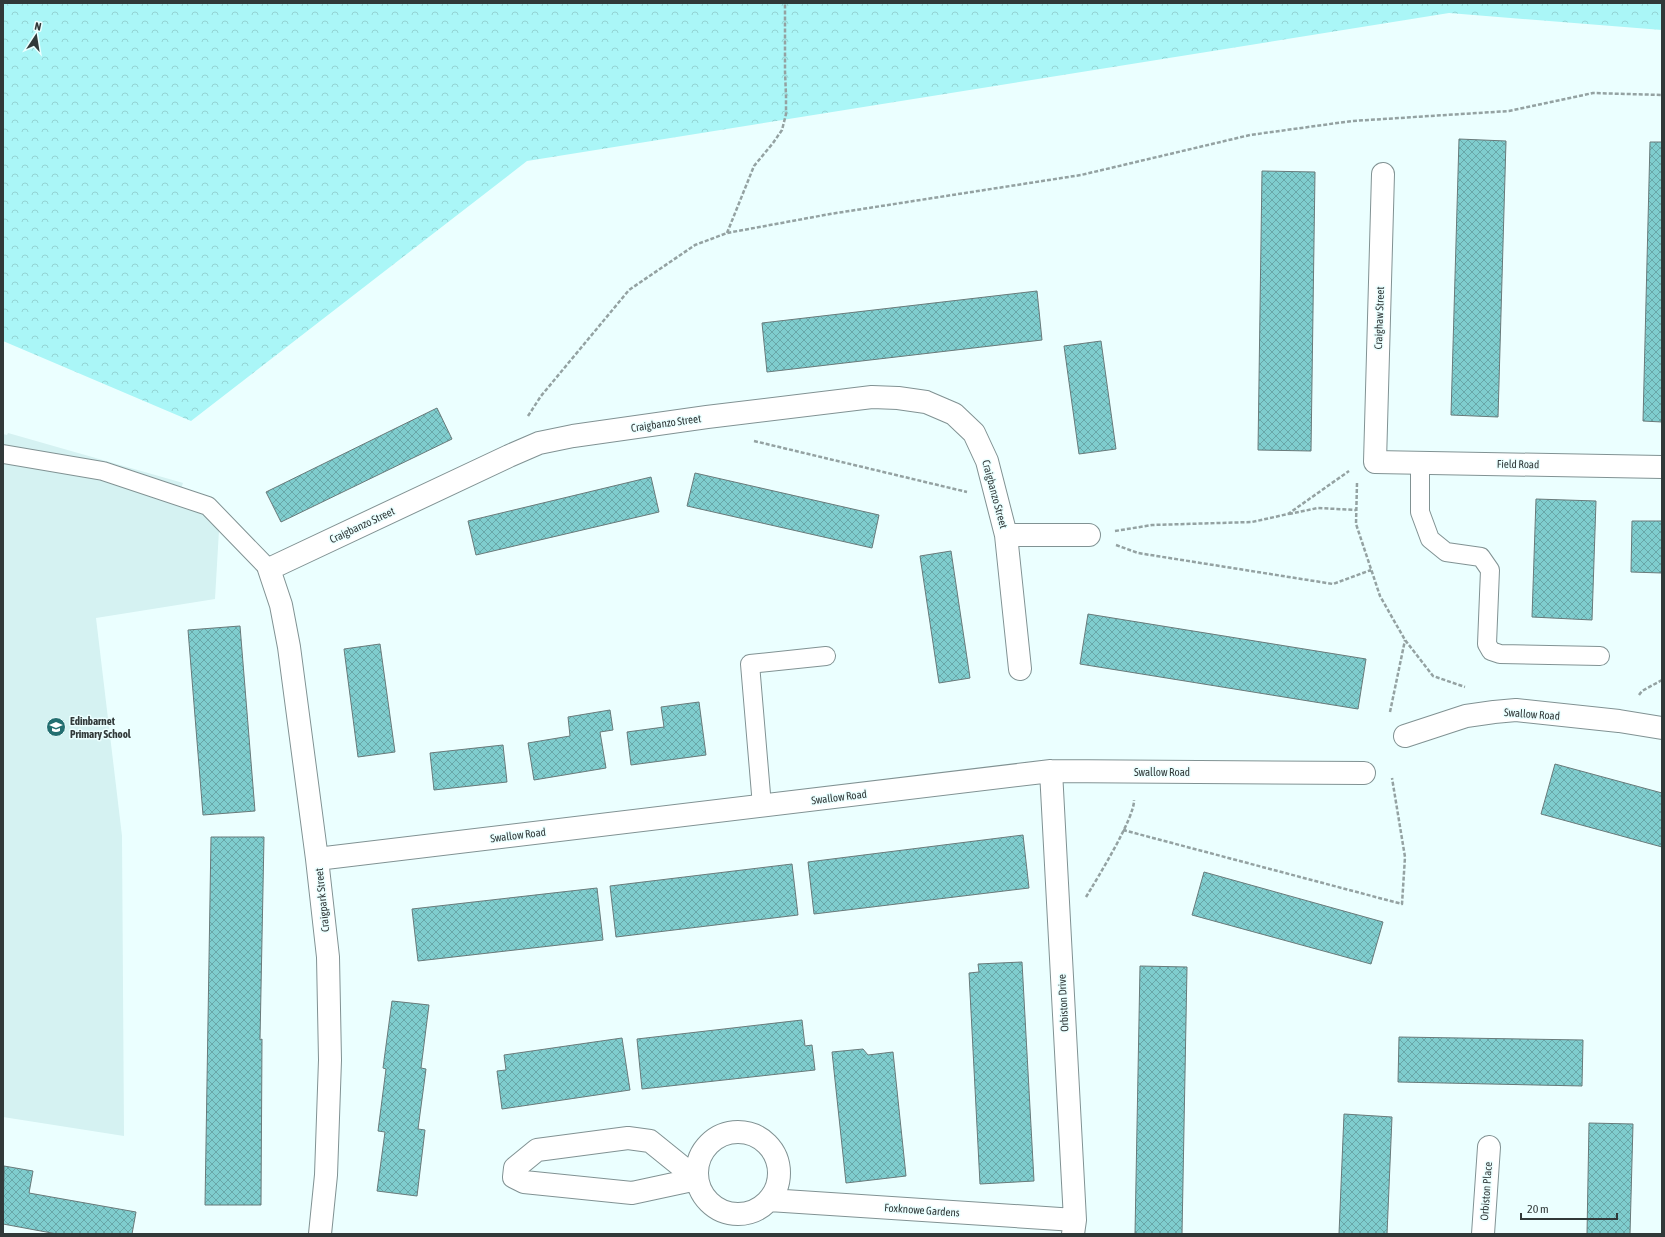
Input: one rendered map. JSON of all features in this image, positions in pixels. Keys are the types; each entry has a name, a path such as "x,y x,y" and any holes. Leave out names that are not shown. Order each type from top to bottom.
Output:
{"street":[{"name":"Craighaw Street","path":"1366,463 1382,174"},
{"name":"Craigbanzo Street","path":"270,569 509,456 539,444 573,436 707,417 864,398 898,398 926,402 954,414 974,433 987,462 1006,535 1020,669"},
{"name":"Field Road","path":"1366,463 1420,462 1662,467"},
{"name":"Craigbanzo Street","path":"1006,535 1089,535"},
{"name":"Craigpark Street","path":"270,569 281,605 289,647 317,859 328,957 330,1060 326,1175 320,1234"},
{"name":"Swallow Road","path":"1405,736 1466,716 1516,710 1619,721 1662,728"},
{"name":"Swallow Road","path":"317,859 1051,771 1364,773"},
{"name":"Orbiston Drive","path":"1051,771 1074,1227"},
{"path":"733,1131 747,1132 760,1138 771,1148 777,1160 779,1174 776,1188 769,1200 758,1209 746,1213 732,1214 720,1210 708,1202 701,1191 697,1179 697,1165 701,1153 709,1142 720,1135 733,1131"},
{"path":"628,1138 650,1141 697,1179 632,1193 524,1182 514,1177 515,1168 538,1150 628,1138"},
{"name":"Orbiston Place","path":"1483,1234 1488,1147"},
{"name":"Foxknowe Gardens","path":"769,1200 1074,1227"}],"lane":[{"path":"3,454 103,472 208,506 270,569"},
{"path":"1420,462 1420,512 1430,539 1446,552 1481,557 1490,570 1487,644 1491,651 1500,654 1600,656"},
{"path":"762,806 750,664 826,656"}],"path":[{"path":"727,233 754,166 782,130 786,114 785,3"},
{"path":"509,456 529,414 541,396 629,290 695,245 727,233 838,213 1081,175 1250,136 1352,121 1509,111 1594,93 1662,95"},
{"path":"750,440 996,500"},
{"path":"1366,463 1356,510 1356,524 1380,596 1405,640 1433,676 1465,687"},
{"path":"1288,514 1366,463"},
{"path":"1089,535 1152,525 1252,522 1318,508 1356,510"},
{"path":"1089,535 1138,553 1333,584 1371,570"},
{"path":"1390,713 1405,640"},
{"path":"1086,898 1134,807 1133,772"},
{"path":"1123,830 1402,904 1405,857 1391,773"}],"shaded area":[{"name":"Edinbarnet Primary School","path":"8,433 183,483 181,489 220,513 215,599 96,618 122,836 124,1136 3,1117 3,434 7,435"}],"green space":[{"path":"3,3 1662,3 1662,30 1449,13 527,161 191,421 3,341"}],"building":[{"path":"1459,139 1506,141 1498,417 1451,415"},
{"path":"1650,142 1662,142 1662,422 1643,421"},
{"path":"1262,171 1315,172 1311,451 1258,450"},
{"path":"1037,291 1042,340 767,372 762,323"},
{"path":"1101,341 1116,449 1079,454 1064,346"},
{"path":"437,408 452,439 281,522 266,492"},
{"path":"695,473 879,515 872,548 687,506"},
{"path":"651,477 659,512 476,555 468,521"},
{"path":"1536,499 1596,501 1592,620 1532,617"},
{"path":"1632,521 1662,521 1662,573 1631,572"},
{"path":"951,551 970,678 939,683 920,556"},
{"path":"1088,614 1366,659 1358,709 1080,664"},
{"path":"240,626 255,811 203,815 188,630"},
{"path":"380,644 395,752 358,757 344,649"},
{"path":"699,702 706,755 631,765 627,732 664,727 661,707"},
{"path":"610,710 613,730 600,732 606,768 534,780 528,743 570,736 568,717"},
{"path":"503,745 507,782 434,790 430,753"},
{"path":"1555,764 1662,793 1662,847 1541,814"},
{"path":"1023,835 1029,888 814,914 808,862"},
{"path":"211,837 264,837 260,1040 262,1039 261,1205 205,1205"},
{"path":"792,864 798,915 616,937 610,886"},
{"path":"1204,872 1383,922 1371,964 1192,915"},
{"path":"597,888 603,940 418,961 412,909"},
{"path":"1022,962 1034,1181 980,1184 969,973 979,972 978,964"},
{"path":"1140,966 1187,967 1182,1234 1135,1234"},
{"path":"392,1001 429,1005 421,1068 426,1069 418,1129 425,1130 417,1196 377,1191 385,1132 378,1131 386,1069 383,1068"},
{"path":"802,1020 805,1046 812,1045 815,1070 642,1089 637,1039"},
{"path":"1399,1037 1583,1040 1582,1086 1398,1082"},
{"path":"622,1038 630,1090 502,1109 497,1071 506,1070 504,1055"},
{"path":"863,1049 868,1055 893,1052 906,1176 846,1183 832,1052"},
{"path":"1344,1114 1392,1117 1387,1234 1339,1234"},
{"path":"1589,1123 1633,1124 1630,1234 1587,1234"},
{"path":"4,1166 33,1171 29,1193 136,1212 132,1234 57,1234 3,1224"}],"place":[{"name":"Edinbarnet Primary School","path":"56,727"}]}
